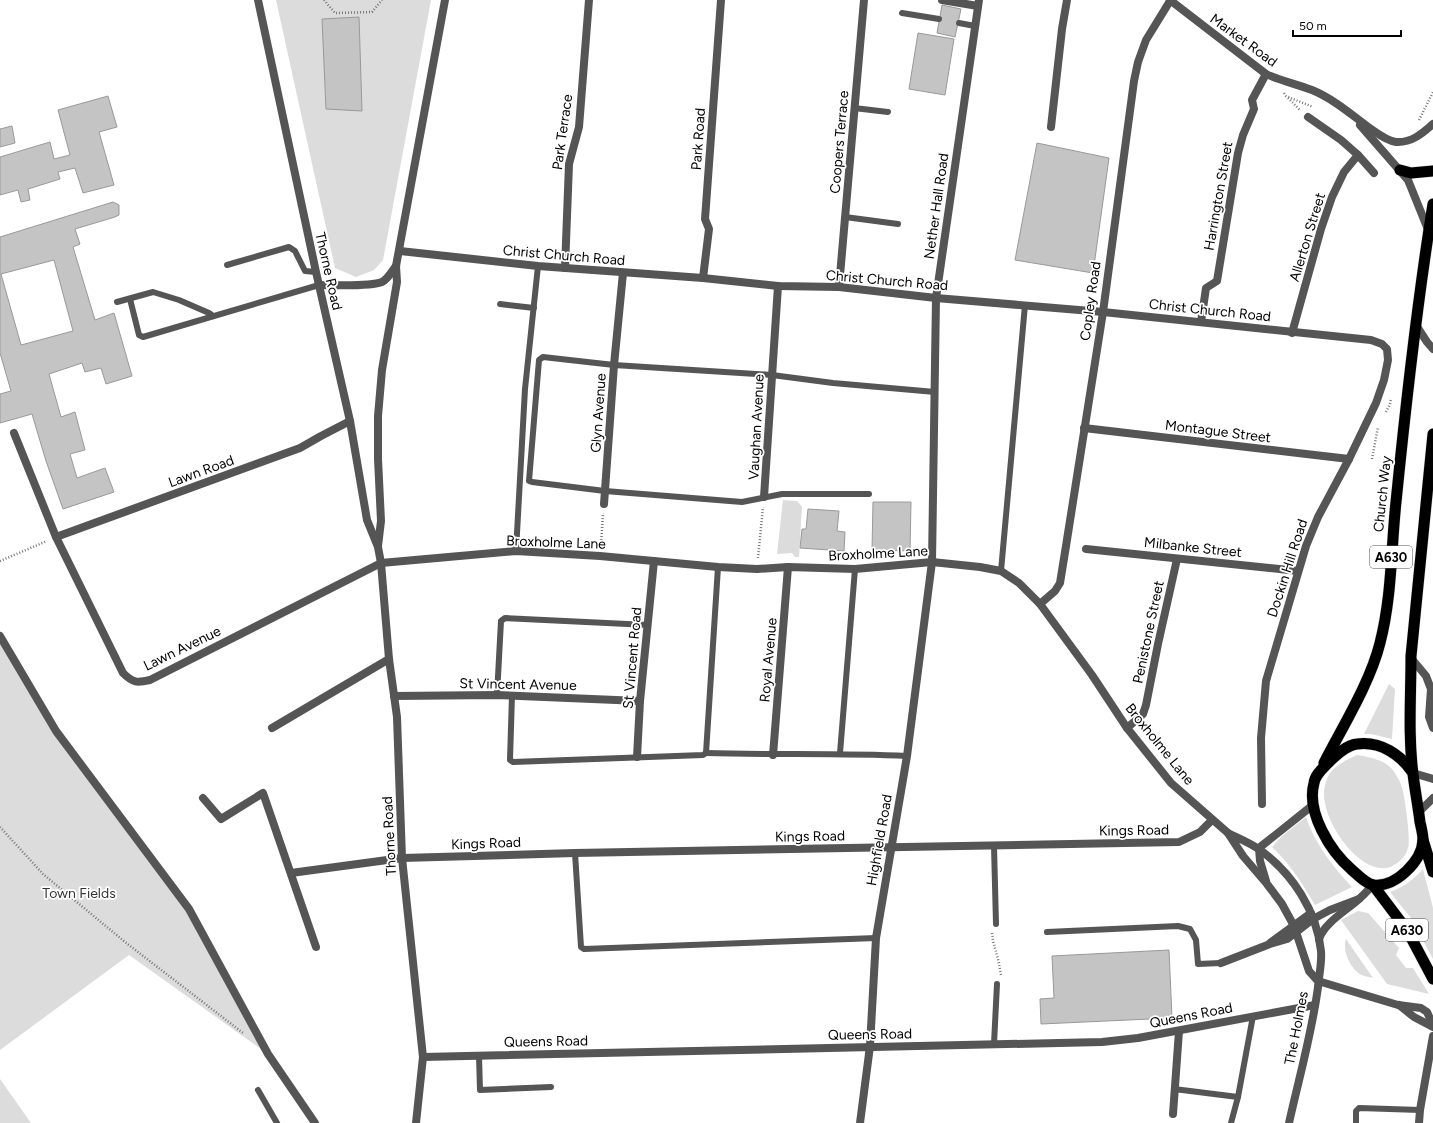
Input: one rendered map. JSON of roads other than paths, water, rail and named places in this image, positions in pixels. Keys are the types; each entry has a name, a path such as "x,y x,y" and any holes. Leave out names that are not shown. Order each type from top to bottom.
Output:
{"highway":[{"path":"1400,170 1411,173 1433,171"},
{"name":"Church Way","path":"1318,774 1371,671 1380,643 1387,612 1394,516 1407,395 1433,204"},
{"name":"A630","path":"1413,773 1409,708 1411,658 1433,434"},
{"path":"1423,840 1418,856 1411,867 1392,882 1373,885 1368,883 1347,866 1334,850 1321,829 1312,805 1314,781 1318,774 1344,749 1357,744 1372,745 1384,748 1397,755 1407,764 1413,773 1423,840 1433,872"},
{"name":"A630","path":"1373,885 1407,930 1433,979"}],"street":[{"name":"Thorne Road","path":"258,0 316,272 350,421 367,520 378,547 381,563 397,717 402,858 423,1057 416,1123"},
{"name":"Thorne Road","path":"378,547 381,521 378,459 378,416 382,370 397,282 396,266 400,251 445,0"},
{"name":"Park Terrace","path":"564,268 569,164 579,127 589,0"},
{"name":"Park Road","path":"703,278 709,229 705,219 721,0"},
{"name":"Coopers Terrace","path":"839,287 864,0"},
{"path":"942,0 978,3"},
{"path":"1051,127 1062,30 1067,0"},
{"name":"Market Road","path":"1170,0 1266,74 1313,91 1331,101 1381,136 1393,142 1413,140 1433,124"},
{"name":"Copley Road","path":"1040,604 1055,591 1060,583 1102,312 1134,81 1138,62 1146,40 1170,0"},
{"name":"Nether Hall Road","path":"932,562 936,298 978,3"},
{"name":"Harrington Street","path":"1201,322 1206,288 1217,281 1238,152 1243,135 1254,109 1252,100 1266,74"},
{"name":"Market Road","path":"1350,114 1408,180 1429,232"},
{"path":"1308,117 1341,140 1358,155 1374,173"},
{"name":"Allerton Street","path":"1292,333 1332,197 1344,172 1358,155"},
{"name":"Christ Church Road","path":"400,251 538,266 703,278 778,286 839,287 936,298 1102,312 1292,333 1371,340"},
{"path":"319,285 371,284 382,282 389,276 396,266"},
{"name":"Glyn Avenue","path":"604,504 614,366 623,273"},
{"name":"Vaughan Avenue","path":"764,497 778,286"},
{"path":"1416,325 1433,349"},
{"name":"Dockin Hill Road","path":"1262,804 1261,738 1266,681 1306,546 1318,517 1349,459 1376,403 1384,380 1388,360 1387,349 1382,344 1371,340"},
{"name":"Lawn Road","path":"56,537 300,448 350,421"},
{"name":"Montague Street","path":"1084,428 1349,459"},
{"name":"Lawn Avenue","path":"14,433 56,537 124,673 131,680 139,682 150,680 381,563"},
{"name":"Milbanke Street","path":"1086,549 1298,571"},
{"name":"Broxholme Lane","path":"381,563 516,551 600,556 718,567 757,569 788,567 855,569 932,562 980,567 1001,571 1019,583 1040,604 1092,675 1127,728 1171,783 1212,820"},
{"name":"Penistone Street","path":"1127,728 1143,714 1146,705 1177,559"},
{"name":"St Vincent Road","path":"637,757 640,701 654,561"},
{"name":"Highfield Road","path":"860,1123 870,1046 876,938 890,847 907,756 932,562"},
{"name":"Royal Avenue","path":"773,755 788,567"},
{"path":"0,636 56,731 189,909 268,1054 315,1123"},
{"path":"1411,658 1426,676 1431,689 1429,717 1433,728"},
{"path":"272,728 390,659"},
{"name":"St Vincent Avenue","path":"394,696 512,695 640,701"},
{"path":"1413,773 1433,779"},
{"path":"203,798 221,819 263,792 316,947"},
{"path":"1419,812 1433,798"},
{"path":"1259,848 1312,805"},
{"name":"Kings Road","path":"291,873 402,858 575,853 1178,842 1200,832 1212,820"},
{"name":"The Holmes","path":"1212,820 1228,833 1259,848 1282,868 1297,889 1312,916 1318,939 1321,951 1321,965 1315,1005 1289,1123"},
{"name":"The Holmes","path":"1228,833 1243,856 1282,904 1295,929 1309,971 1318,981"},
{"name":"The Holmes","path":"1259,848 1260,861 1267,884"},
{"path":"1318,939 1320,934 1327,926 1373,885"},
{"path":"1221,962 1270,944 1287,940 1295,929 1312,916 1359,899"},
{"path":"1318,981 1398,1005 1417,1006 1424,1010 1433,1026"},
{"name":"Queens Road","path":"423,1057 1102,1042 1179,1031 1315,1005"},
{"path":"1172,1114 1179,1031"},
{"path":"1419,1123 1433,1036"}],"lane":[{"path":"902,13 939,20"},
{"path":"959,23 975,26"},
{"path":"854,108 888,112"},
{"path":"845,217 898,224"},
{"path":"227,265 289,247 295,251 305,272 316,272"},
{"path":"516,551 525,389 538,266"},
{"path":"130,299 139,335 143,337 319,285"},
{"path":"116,302 153,292 179,300 213,316"},
{"path":"500,304 534,308"},
{"path":"1001,571 1025,305"},
{"path":"869,494 782,494 742,502 605,491 532,482 530,480 539,360 543,357 614,366 772,375 833,383 935,392"},
{"path":"706,753 718,567"},
{"path":"840,753 855,569"},
{"path":"497,695 502,621 505,618 648,625"},
{"path":"512,695 510,760 513,762 703,755 706,753 773,755 840,753 907,756"},
{"path":"994,846 996,924"},
{"path":"575,853 581,947 584,949 876,938"},
{"path":"1047,932 1178,926 1190,929 1196,940 1198,964 1221,962"},
{"path":"994,1044 997,984"},
{"path":"1231,1123 1238,1097 1253,1016"},
{"path":"480,1056 480,1090 551,1087"},
{"path":"258,1090 277,1123"},
{"path":"1174,1090 1238,1097"},
{"path":"1356,1123 1356,1111 1359,1108 1420,1110"}],"park label":[{"name":"Town Fields","path":"79,893"}]}
